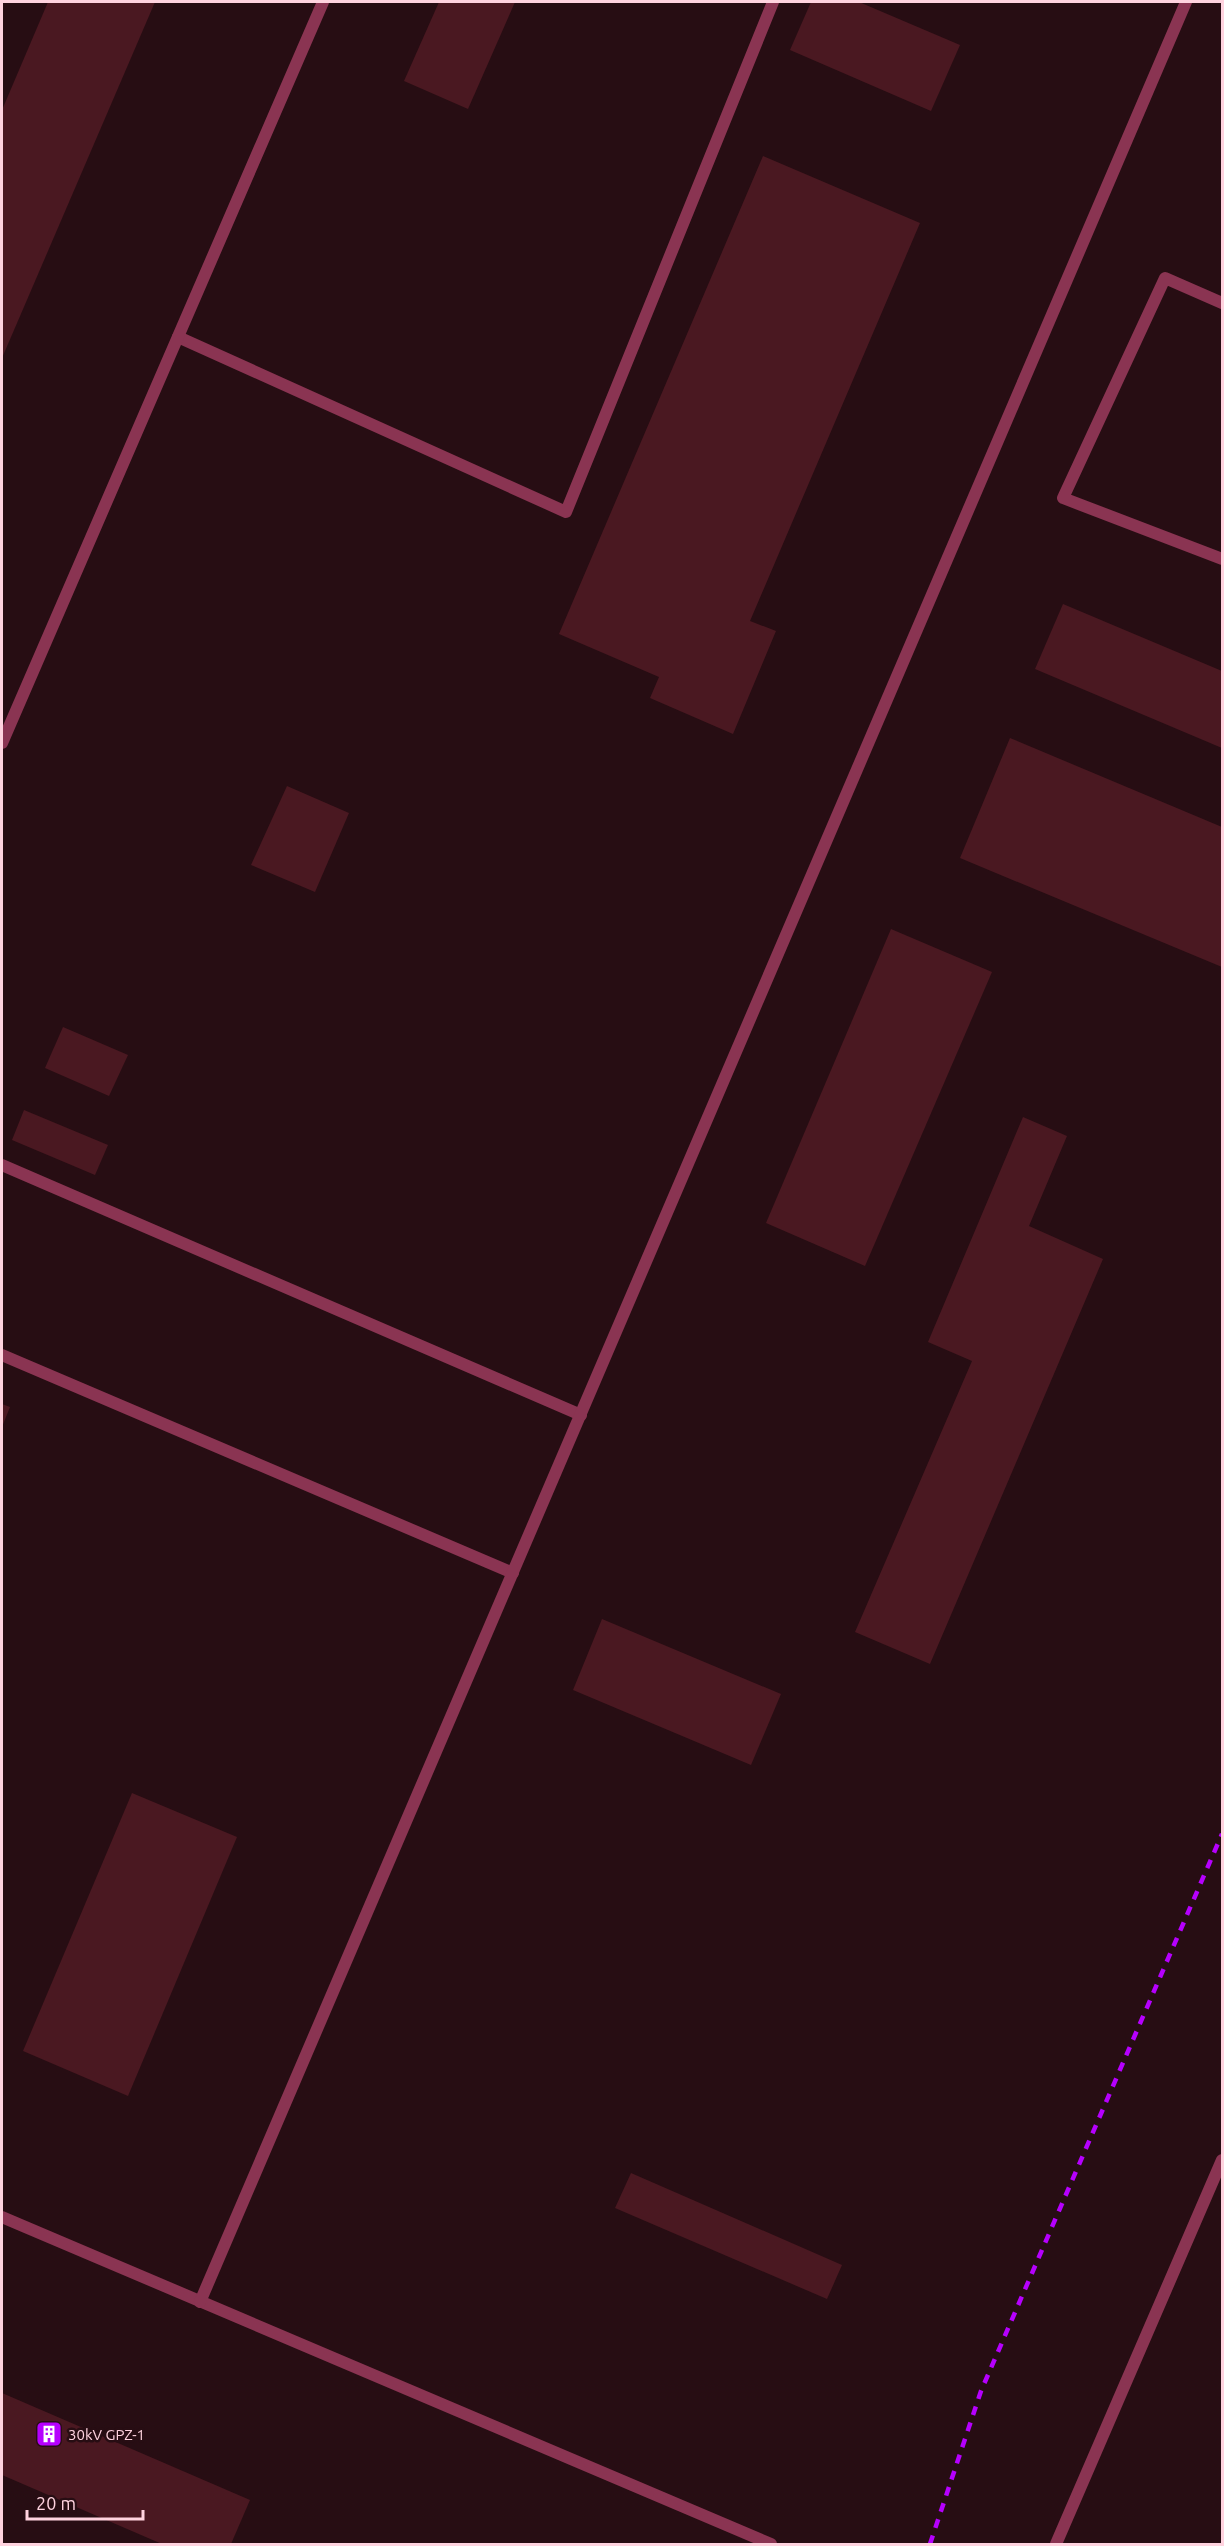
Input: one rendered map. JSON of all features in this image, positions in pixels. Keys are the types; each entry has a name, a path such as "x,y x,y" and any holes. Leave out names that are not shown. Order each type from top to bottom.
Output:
{"lane":[{"path":"2,743 323,2"},
{"path":"178,337 566,512 773,2"},
{"path":"200,2302 1186,2"},
{"path":"1222,303 1166,278 1063,498 1222,559"},
{"path":"2,1165 580,1415"},
{"path":"2,1355 513,1573"},
{"path":"1056,2544 1222,2160"},
{"path":"2,2217 771,2544"}],"building":[{"path":"48,2 155,2 2,358 2,110"},
{"path":"439,2 515,2 468,109 404,81"},
{"path":"811,2 859,2 960,45 931,111 790,50"},
{"path":"763,156 920,223 750,621 776,631 733,734 650,698 659,677 559,634"},
{"path":"1063,604 1222,671 1222,748 1035,669"},
{"path":"1010,738 1222,827 1222,967 960,858"},
{"path":"287,786 349,813 315,892 251,865"},
{"path":"891,929 992,972 865,1266 766,1223"},
{"path":"63,1027 128,1055 109,1096 45,1068"},
{"path":"24,1110 108,1145 95,1175 12,1140"},
{"path":"1023,1117 1067,1136 1029,1226 1103,1259 930,1664 855,1632 972,1361 928,1342"},
{"path":"2,1404 10,1407 2,1427"},
{"path":"602,1619 781,1694 751,1765 573,1690"},
{"path":"132,1793 237,1837 128,2096 23,2051"},
{"path":"631,2173 842,2265 827,2299 615,2208"},
{"name":"30kV GPZ-1","path":"2,2393 250,2500 231,2544 162,2544 2,2475"}],"railway":[{"path":"930,2544 981,2391 1222,1834"}],"place":[{"name":"30kV GPZ-1","path":"49,2434"}]}
